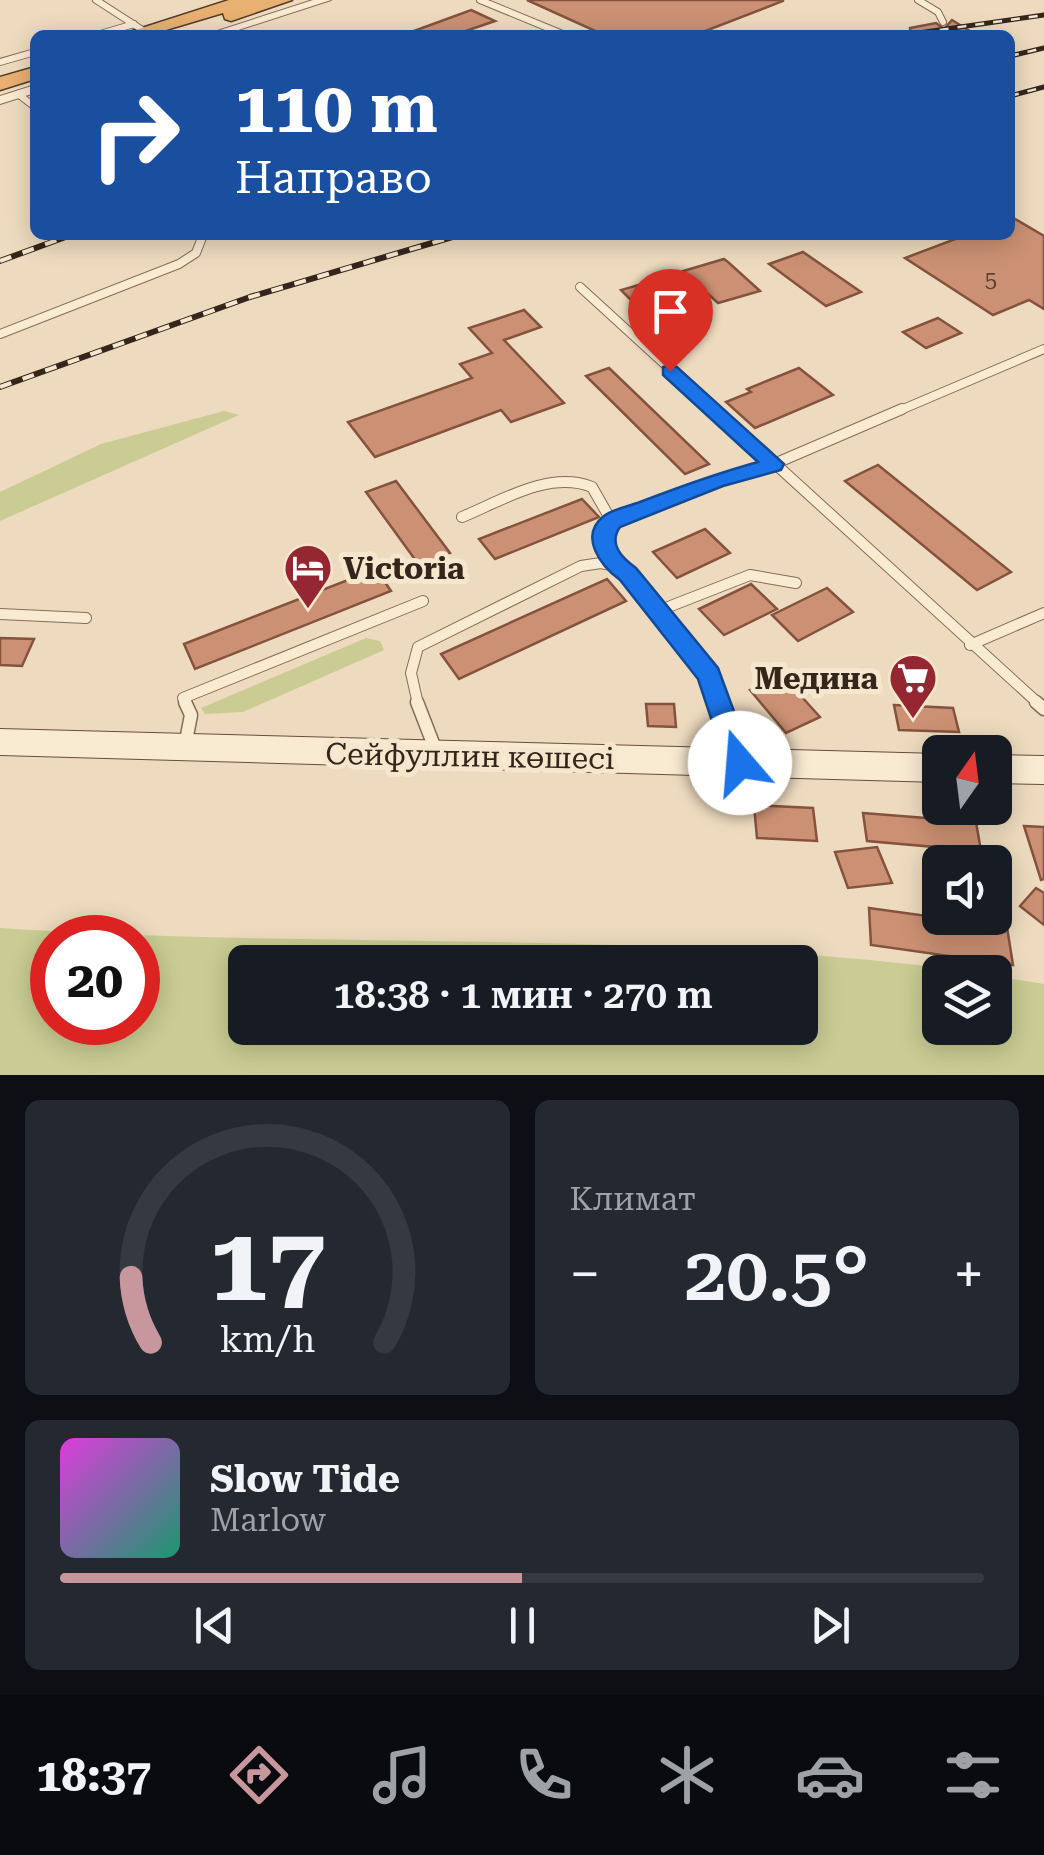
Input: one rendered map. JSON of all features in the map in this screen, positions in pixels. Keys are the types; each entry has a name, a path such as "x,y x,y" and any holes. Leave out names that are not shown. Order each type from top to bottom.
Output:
{"highway":[{"path":"136,30 248,0"},
{"path":"181,30 283,0"},
{"path":"0,73 30,64"}],"main road":[{"name":"Сейфуллин көшесі","path":"0,742 922,768"},
{"path":"1012,769 1044,770"}],"street":[{"path":"228,30 325,0"},
{"path":"0,100 9,89"}],"lane":[{"path":"96,0 136,30"},
{"path":"918,0 938,12 943,22"},
{"path":"485,1 553,30"},
{"path":"0,62 30,53"},
{"path":"9,89 30,104"},
{"path":"0,334 179,264 194,256 201,240"},
{"path":"580,287 1044,709"},
{"path":"740,763 709,675 616,566 603,544 604,533 612,522 716,481 774,464 1044,349"},
{"path":"462,517 564,480 582,482 596,490 612,522"},
{"path":"437,755 411,684 409,670 418,647 581,566 616,566"},
{"path":"658,611 750,574 796,583"},
{"path":"184,749 191,715 183,698 423,601"},
{"path":"970,645 1044,613"},
{"path":"0,614 86,618"}],"green space":[{"path":"224,411 239,415 0,521 0,492 101,444"},
{"path":"366,638 380,641 384,650 243,712 205,714 201,708"},
{"path":"0,928 30,929 30,1045 160,1045 160,935 608,945 228,945 228,1045 818,1045 818,956 922,966 922,1045 1012,1045 1012,979 1044,984 1044,1075 0,1075"}],"building":[{"path":"527,0 783,0 708,30 593,30"},
{"path":"471,10 495,21 469,30 417,30"},
{"path":"952,20 968,30 910,28 936,23 944,29"},
{"path":"1015,219 1044,236 1044,309 1029,300 993,315 905,258 953,240 1015,240"},
{"path":"803,252 861,292 826,306 769,264"},
{"path":"724,259 760,291 718,303 683,271"},
{"path":"656,280 689,312 653,322 621,290"},
{"path":"524,310 541,327 504,340 564,403 511,422 501,410 375,457 348,422 472,378 460,364 492,353 469,328"},
{"path":"938,318 961,333 926,348 903,332"},
{"path":"609,368 709,464 685,474 586,376"},
{"path":"799,368 833,395 755,428 726,402 751,392 747,389"},
{"path":"878,465 1011,572 977,590 845,481"},
{"path":"396,481 450,553 419,565 366,492"},
{"path":"582,499 599,517 495,559 479,539"},
{"path":"705,529 730,553 677,578 653,552"},
{"name":"Victoria","path":"376,569 391,591 195,669 184,644"},
{"path":"607,579 626,601 459,679 441,654"},
{"path":"751,584 777,609 724,635 699,609"},
{"path":"827,588 853,612 798,641 772,615"},
{"path":"0,638 34,639 22,666 0,665"},
{"path":"782,675 820,717 786,733 750,690"},
{"path":"646,704 674,704 676,727 648,726"},
{"path":"894,705 953,708 959,732 899,730"},
{"path":"754,805 813,808 817,841 757,838"},
{"path":"863,813 922,818 922,825 977,825 980,845 922,846 867,841"},
{"path":"1024,826 1044,827 1044,879 1041,880"},
{"path":"877,847 892,883 848,888 835,852"},
{"path":"1036,888 1044,893 1044,925 1020,906"},
{"path":"869,908 922,915 922,935 1008,935 1011,955 942,955 871,945"}],"railway":[{"path":"939,30 1044,15"},
{"path":"1015,55 1044,48"},
{"path":"1015,95 1044,87"},
{"path":"0,261 57,240"},
{"path":"0,387 250,297 442,240"}],"place":[{"name":"Victoria","path":"308,610"},
{"name":"Медина","path":"913,720"}],"route":[{"path":"670,371 774,464 716,481 612,522 604,533 603,544 616,566 628,574 709,675 740,763"}]}
